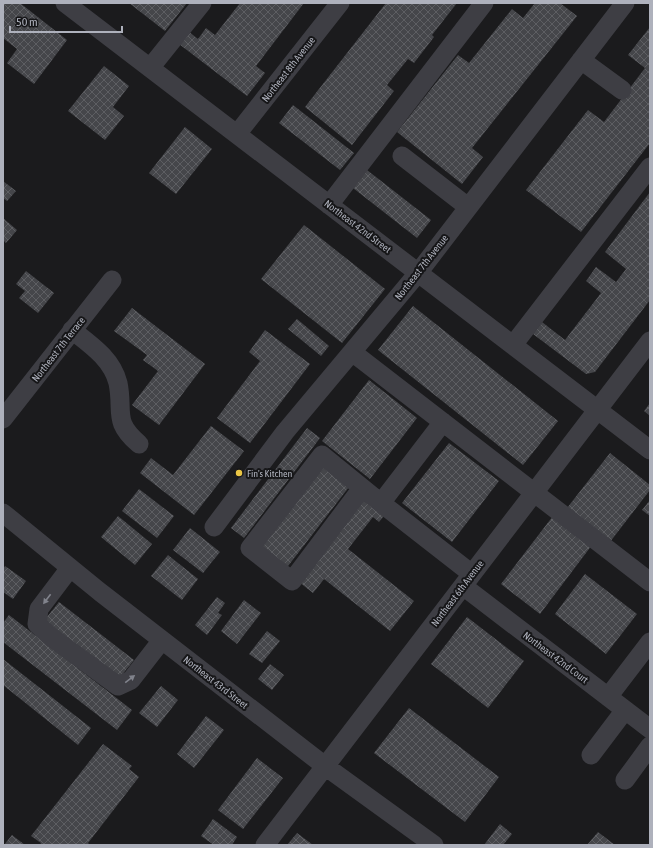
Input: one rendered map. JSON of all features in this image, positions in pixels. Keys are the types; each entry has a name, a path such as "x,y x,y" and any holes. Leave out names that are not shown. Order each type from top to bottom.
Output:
{"street":[{"name":"Northeast 42nd Street","path":"65,3 650,450"},
{"path":"150,68 202,3"},
{"name":"Northeast 8th Avenue","path":"237,134 340,3"},
{"path":"329,205 484,3"},
{"name":"Northeast 7th Avenue","path":"214,527 285,432 418,272 625,3"},
{"path":"581,60 622,90"},
{"path":"402,156 468,207"},
{"path":"513,345 650,167"},
{"name":"Northeast 7th Terrace","path":"3,418 112,280"},
{"path":"72,330 101,354 110,365 118,383 121,421 126,433 139,444"},
{"name":"Northeast 6th Avenue","path":"265,845 650,341"},
{"path":"352,352 650,582"},
{"path":"381,503 443,422"},
{"name":"Northeast 42nd Court","path":"362,488 292,580 250,548 322,455 381,503 467,580 608,697 650,729"},
{"name":"Northeast 43rd Street","path":"3,513 162,640 424,842"},
{"path":"70,568 39,609 37,624 50,636 118,686 131,680 162,640"},
{"path":"608,697 650,642"},
{"path":"591,755 625,710"},
{"path":"625,780 650,746"}],"building":[{"path":"3,3 20,3 67,40 34,84 7,63 17,49 3,38"},
{"path":"129,3 187,3 165,31"},
{"path":"240,3 304,3 256,66 265,73 247,96 179,44 188,31 198,39 206,28 215,35"},
{"path":"386,3 457,3 432,35 434,37 414,63 408,59 387,85 394,91 352,145 305,107"},
{"path":"535,3 560,3 577,16 472,148 483,157 462,184 397,132 458,55 469,63 512,9 523,18"},
{"path":"650,27 650,143 581,232 526,190 588,110 604,122 645,68 628,55"},
{"path":"104,66 129,86 113,107 124,116 105,140 68,111"},
{"path":"293,105 354,153 340,170 279,123"},
{"path":"185,127 212,149 176,194 149,173"},
{"path":"367,170 431,220 417,238 353,188"},
{"path":"3,181 16,191 7,201 3,198"},
{"path":"650,192 650,300 595,372 586,374 533,334 542,322 565,340 601,293 586,281 596,267 616,282 626,269 605,252"},
{"path":"3,218 17,230 6,243 3,240"},
{"path":"304,225 385,289 342,343 261,279"},
{"path":"26,271 54,293 38,313 19,298 25,291 16,284"},
{"path":"413,306 558,421 523,465 378,350"},
{"path":"132,308 205,364 159,425 132,405 158,371 143,360 147,355 114,331"},
{"path":"297,319 329,346 321,356 288,329"},
{"path":"265,330 310,364 250,443 217,418 260,361 249,352"},
{"path":"369,380 417,418 370,479 322,441"},
{"path":"650,403 650,416 644,411"},
{"path":"211,426 244,451 194,515 140,473 151,458 173,475"},
{"path":"307,428 320,438 244,538 231,528"},
{"path":"449,443 499,481 452,542 402,503"},
{"path":"610,453 650,485 650,490 610,542 567,508"},
{"path":"323,467 349,487 285,570 259,549"},
{"path":"139,489 174,516 157,538 122,511"},
{"path":"363,500 384,516 379,522 373,517 348,549 414,601 390,631 324,579 313,593 299,582"},
{"path":"650,500 650,516 642,510"},
{"path":"118,516 152,544 135,565 101,537"},
{"path":"553,516 592,545 540,614 501,584"},
{"path":"190,528 220,552 203,573 173,550"},
{"path":"168,555 198,579 182,600 151,576"},
{"path":"5,566 26,581 13,599 3,592 3,569"},
{"path":"585,574 637,614 606,654 555,614"},
{"path":"217,597 225,603 218,613 222,615 207,635 195,625"},
{"path":"244,600 261,613 237,644 221,631"},
{"path":"59,602 134,660 117,681 42,623"},
{"path":"9,615 132,710 117,730 3,642 3,623"},
{"path":"467,617 524,661 488,708 431,664"},
{"path":"267,631 280,641 262,663 249,654"},
{"path":"3,659 91,728 78,745 3,685"},
{"path":"270,664 284,675 272,690 258,679"},
{"path":"161,686 178,700 157,727 139,713"},
{"path":"409,708 499,777 465,822 374,753"},
{"path":"206,716 224,730 194,768 177,754"},
{"path":"103,744 132,766 129,769 139,777 88,843 90,845 40,845 41,843 31,836"},
{"path":"257,758 283,778 243,829 218,810"},
{"path":"213,819 237,837 232,845 214,845 201,836"},
{"path":"500,824 512,834 503,845 484,845"},
{"path":"598,832 615,845 587,845"},
{"path":"297,833 313,845 287,845"},
{"path":"12,835 25,845 4,845"}],"place":[{"name":"Fin's Kitchen","path":"239,473"}]}
